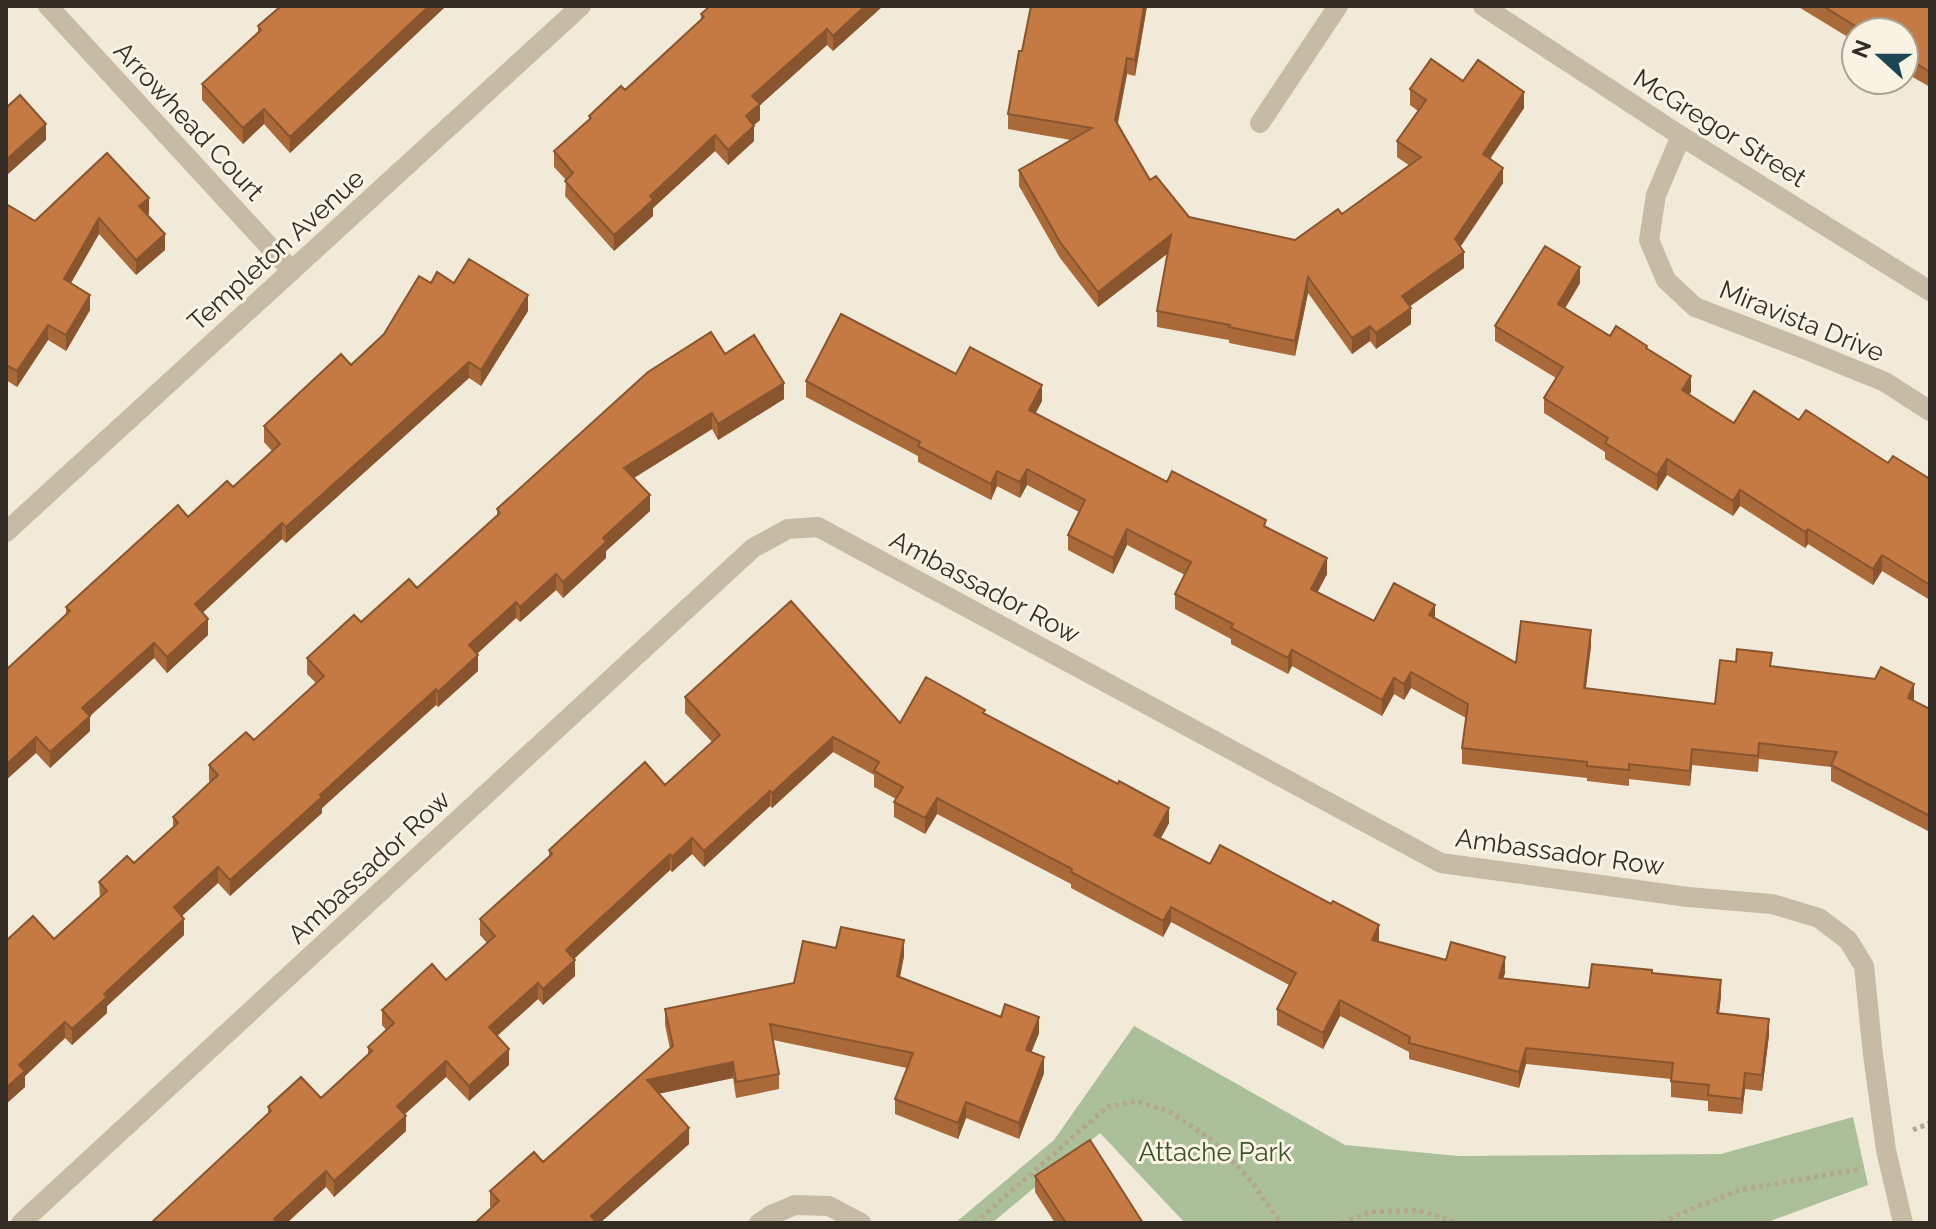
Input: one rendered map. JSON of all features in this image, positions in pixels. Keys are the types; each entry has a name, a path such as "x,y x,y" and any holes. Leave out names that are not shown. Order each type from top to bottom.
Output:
{"street":[{"name":"Arrowhead Court","path":"48,6 292,271"},
{"name":"Templeton Avenue","path":"6,532 581,6"},
{"path":"1260,123 1338,6"},
{"name":"McGregor Street","path":"1483,6 1681,136 1930,291"},
{"name":"Miravista Drive","path":"1681,136 1656,195 1649,240 1666,280 1695,307 1885,382 1930,411"},
{"name":"Ambassador Row","path":"21,1223 753,548 788,529 818,527 1441,863 1688,897 1772,904 1819,918 1848,940 1864,966 1886,1150 1903,1223"},
{"path":"759,1223 795,1205 829,1206 861,1223"}],"path":[{"path":"975,1223 1107,1107 1137,1101 1170,1112 1212,1140 1252,1182 1281,1223"},
{"path":"1662,1223 1740,1190 1864,1169 1905,1134 1930,1123"},
{"path":"1342,1223 1371,1212 1417,1210 1458,1223"}],"green space":[{"name":"Attache Park","path":"1134,1026 1345,1145 1458,1156 1721,1154 1853,1117 1868,1185 1765,1223 1185,1223 1100,1133 992,1223 955,1223 1054,1140"}],"building":[{"path":"281,6 429,6 290,137 264,109 243,128 202,84 261,30 258,26"},
{"path":"710,6 865,6 833,36 827,29 752,96 760,104 746,116 754,126 728,150 715,135 650,196 653,200 614,235 565,181 573,173 554,151 621,86 625,90 704,17 701,14"},
{"path":"1031,6 1144,6 1135,60 1127,58 1115,120 1150,180 1156,176 1189,217 1295,240 1338,209 1342,214 1421,157 1397,141 1426,100 1410,89 1431,59 1463,81 1478,60 1524,92 1483,154 1503,168 1455,239 1464,252 1402,296 1411,308 1376,333 1370,326 1352,338 1308,277 1295,341 1157,311 1171,235 1098,292 1060,242 1019,170 1092,128 1008,114"},
{"path":"1823,6 1930,6 1930,72 1920,66 1920,16 1840,17"},
{"path":"20,95 46,124 6,160 6,108"},
{"path":"107,153 149,198 139,206 165,234 136,260 99,218 64,279 90,295 66,335 48,325 17,371 6,365 6,204 35,221"},
{"path":"1545,246 1580,267 1558,304 1610,336 1616,326 1647,346 1691,376 1682,390 1734,423 1754,391 1799,420 1806,410 1888,463 1893,456 1930,479 1930,585 1882,555 1873,569 1808,529 1805,532 1740,490 1733,501 1667,459 1657,475 1605,443 1608,438 1544,398 1563,367 1495,326"},
{"path":"469,259 528,295 481,370 469,362 286,527 282,523 195,604 208,619 167,657 154,643 82,708 90,716 50,752 36,737 6,765 6,670 70,611 66,607 178,505 188,517 227,481 233,487 280,444 264,426 341,354 351,365 384,334 419,276 431,283 437,272 454,283"},
{"path":"841,314 956,374 970,347 1042,385 1029,410 1167,482 1172,471 1266,520 1264,526 1327,558 1311,589 1374,621 1394,583 1435,605 1429,615 1516,663 1521,621 1591,630 1584,688 1715,704 1720,660 1736,662 1737,649 1772,653 1770,666 1875,679 1881,667 1914,684 1908,698 1930,709 1930,816 1831,765 1837,752 1759,743 1758,756 1692,749 1690,771 1629,764 1629,770 1587,766 1587,762 1462,748 1468,704 1411,672 1404,684 1394,678 1382,700 1292,650 1288,658 1231,628 1233,624 1175,594 1191,562 1127,529 1113,558 1068,535 1085,500 1027,469 1020,482 997,471 991,484 806,381"},
{"path":"711,332 725,354 754,335 784,383 718,424 712,413 624,468 650,495 603,538 606,542 563,582 556,574 520,607 516,602 469,645 478,655 438,692 436,689 230,880 218,867 174,907 184,919 104,994 107,997 72,1029 65,1022 19,1065 25,1071 6,1088 6,941 33,916 54,939 107,891 99,882 127,856 134,863 178,823 173,817 218,775 209,765 246,732 254,740 324,676 307,658 354,615 361,622 409,579 417,588 500,513 497,509 648,372"},
{"path":"791,601 900,723 926,677 985,710 983,713 1169,808 1154,835 1210,864 1220,845 1331,904 1333,901 1379,925 1372,940 1446,960 1451,942 1505,957 1499,978 1589,988 1592,964 1721,980 1717,1013 1769,1019 1762,1075 1745,1073 1742,1099 1708,1095 1709,1085 1671,1081 1673,1063 1526,1048 1519,1072 1409,1043 1410,1037 1340,1000 1323,1033 1277,1009 1296,973 1171,907 1163,921 937,798 925,818 894,802 903,787 874,771 879,762 833,737 704,851 692,838 672,857 670,854 566,950 575,960 543,989 538,983 489,1027 509,1049 469,1086 446,1061 397,1106 406,1116 334,1181 326,1171 274,1219 278,1223 151,1223 271,1111 268,1107 301,1077 321,1098 372,1051 368,1047 394,1023 382,1010 432,964 446,980 495,936 480,919 552,854 549,850 645,762 665,785 720,735 685,697"},
{"path":"841,927 904,940 897,976 1001,1017 1005,1004 1039,1017 1026,1050 1044,1057 1019,1123 966,1102 958,1123 895,1099 913,1053 770,1024 779,1074 736,1082 733,1062 647,1080 689,1128 591,1216 597,1223 475,1223 499,1201 490,1191 534,1152 543,1162 673,1046 665,1009 794,983 803,941 836,948"},
{"path":"1090,1140 1143,1223 1066,1223 1035,1176"}]}
